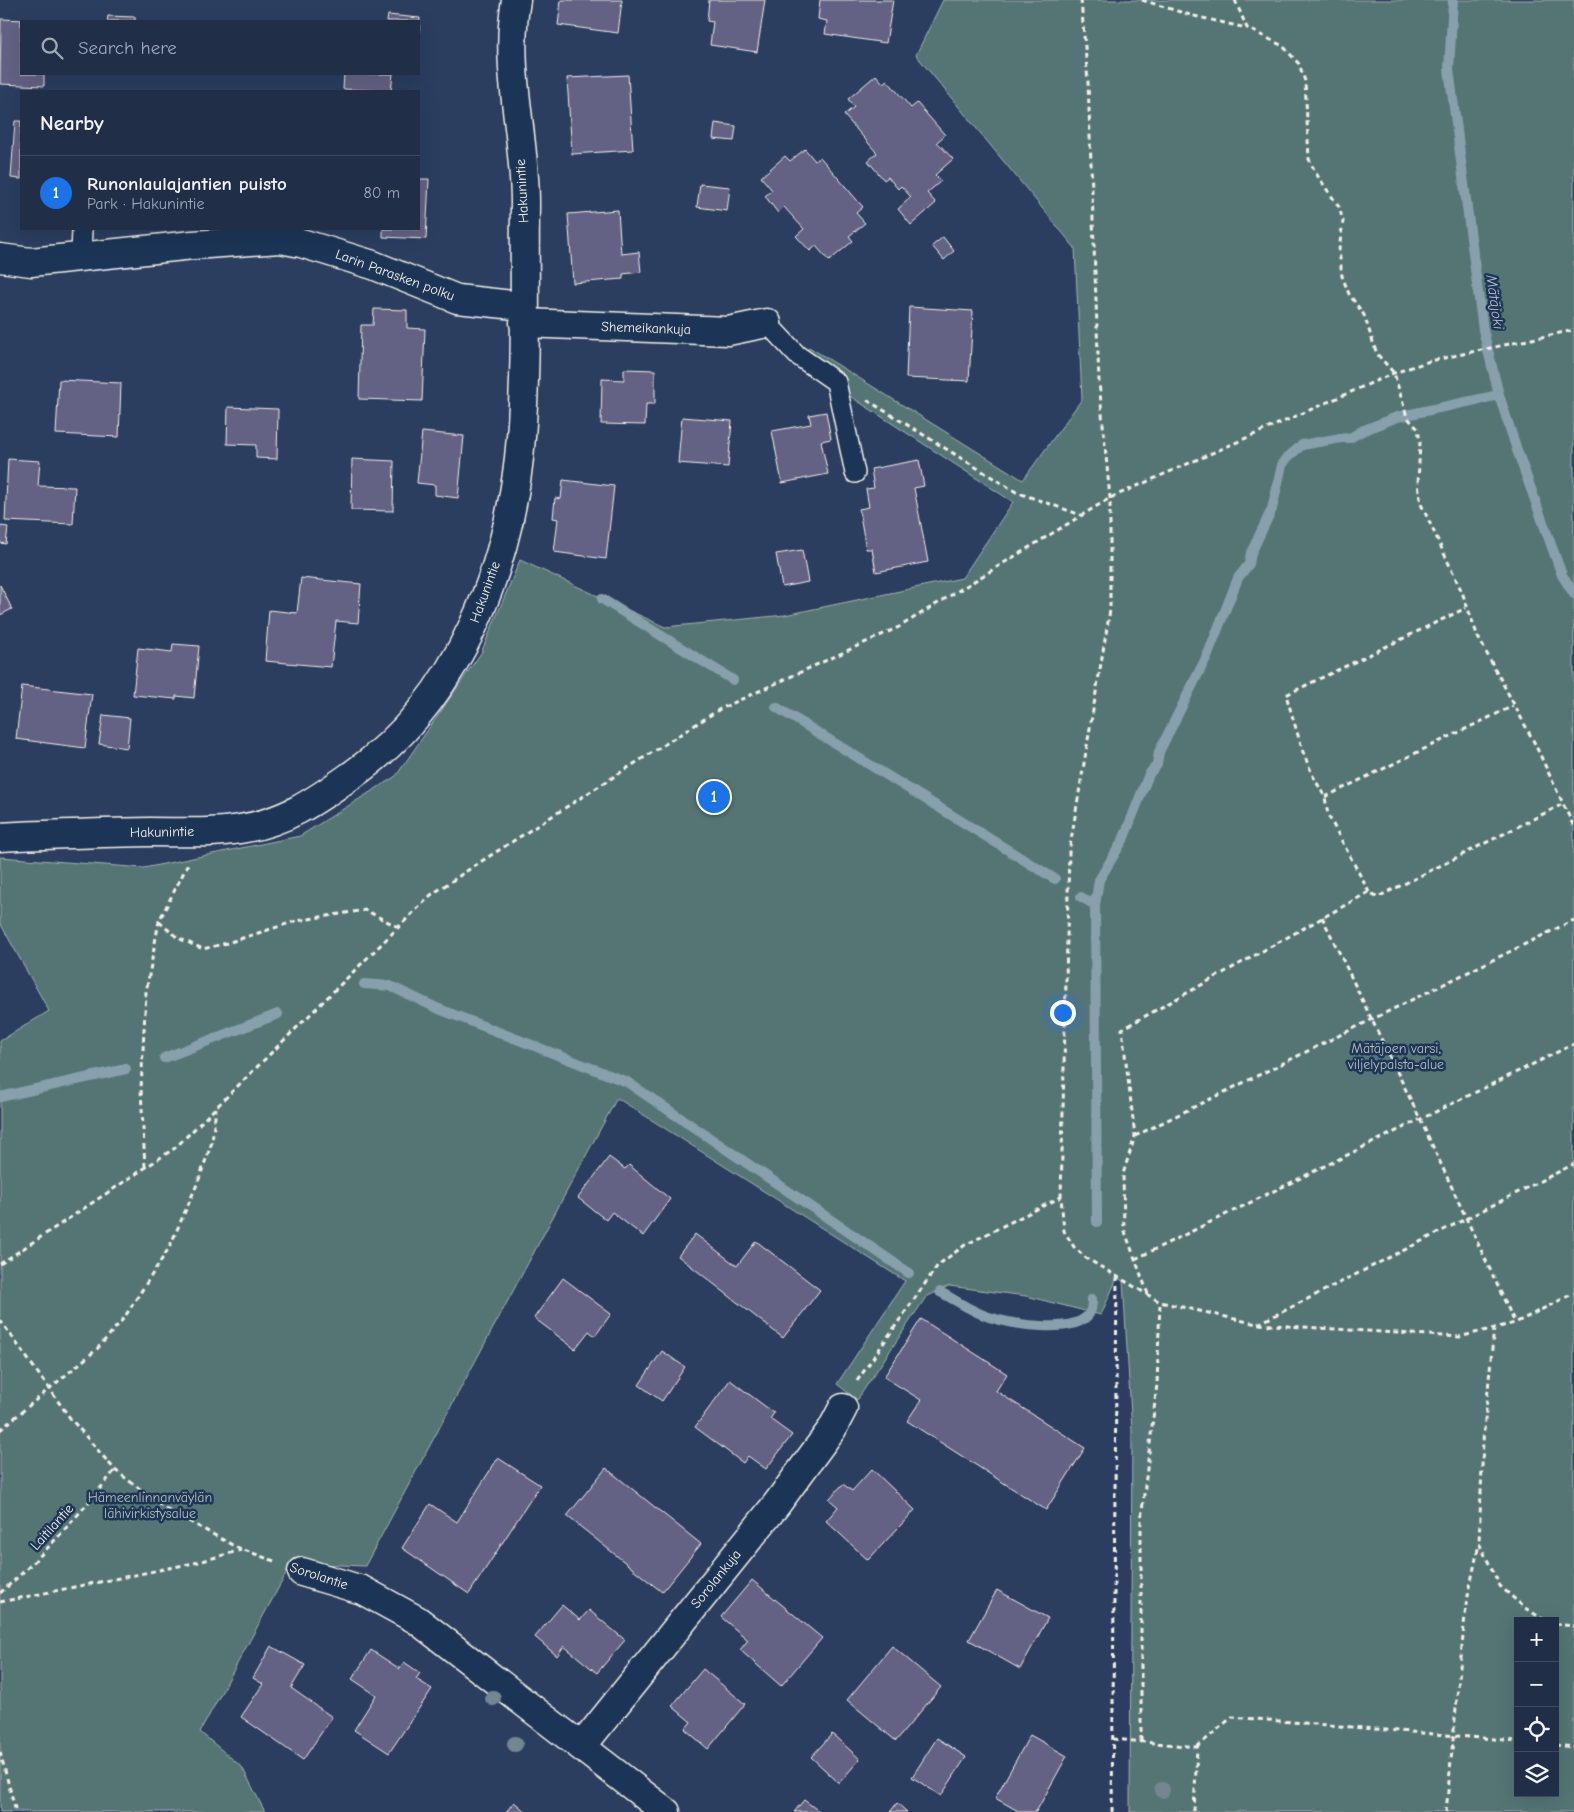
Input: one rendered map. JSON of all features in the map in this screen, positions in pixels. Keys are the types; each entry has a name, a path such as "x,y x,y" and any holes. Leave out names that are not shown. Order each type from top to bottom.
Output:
{"street":[{"name":"Hakunintie","path":"0,837 54,833 240,830 303,809 367,765 395,740 441,684 461,653 480,612 505,531 521,438 525,198 511,43 516,0"},
{"name":"Larin Parasken polku","path":"0,258 31,262 193,245 280,239 301,243 373,265 457,299 524,315"},
{"name":"Shemeikankuja","path":"524,315 728,331 767,323"},
{"name":"Sorolankuja","path":"582,1746 776,1505 832,1429 843,1408"},
{"name":"Sorolantie","path":"302,1572 362,1590 417,1620 666,1812"}],"lane":[{"path":"81,256 82,230"},
{"path":"767,323 797,355 836,382 855,473"}],"path":[{"path":"1081,0 1088,82 1099,382 1110,498 1110,610 1069,852 1061,1197 1061,1217 1069,1241 1086,1258 1160,1302 1257,1324 1459,1337 1515,1323 1574,1293"},
{"path":"1142,0 1190,15 1247,28 1283,46 1299,64 1305,81 1309,158 1315,172 1339,207 1342,221 1339,250 1342,276 1349,294 1364,315 1377,354 1394,373 1408,417 1418,429 1420,442 1418,484 1421,504 1462,592 1466,608 1478,637 1513,706 1534,742 1574,827"},
{"path":"1235,0 1247,28"},
{"path":"0,1264 175,1148 431,895 720,709 899,626 1110,498 1394,373 1430,360 1574,330"},
{"path":"836,382 1016,492 1081,516"},
{"path":"1466,608 1286,695 1303,752 1313,776 1325,797 1328,815 1369,892 1378,897 1563,804"},
{"path":"1325,797 1513,706"},
{"path":"145,1168 141,1089 146,992 159,921 205,831"},
{"path":"1149,1295 1124,1229 1124,1174 1135,1136 1122,1029 1369,892"},
{"path":"159,921 178,938 203,948 227,943 296,921 365,910 398,927"},
{"path":"1322,917 1420,1119 1515,1323"},
{"path":"1135,1136 1574,920"},
{"path":"1135,1260 1574,1044"},
{"path":"0,1430 97,1349 124,1318 169,1248 198,1182 212,1142 216,1108"},
{"path":"1257,1324 1574,1164"},
{"path":"843,1408 851,1389 938,1265 965,1244 1061,1197"},
{"path":"1112,1812 1117,1278"},
{"path":"1141,1741 1142,1520 1157,1384 1160,1302"},
{"name":"Sorolantie","path":"0,1320 48,1389 114,1470 165,1508 242,1549 302,1572"},
{"path":"1446,1812 1466,1605 1479,1543 1483,1441 1494,1328"},
{"name":"Laitilantie","path":"0,1593 35,1563 84,1509 114,1470"},
{"path":"1479,1543 1500,1586 1525,1608 1540,1617"},
{"path":"0,1602 199,1562 242,1549"},
{"path":"1559,1624 1574,1626"},
{"path":"1194,1811 1198,1747 1232,1717 1514,1741"},
{"path":"1113,1740 1198,1747"},
{"path":"1559,1745 1574,1747"},
{"path":"0,1752 16,1812"}],"green space":[{"path":"943,0 1574,0 1574,1812 1130,1812 1132,1432 1123,1281 1117,1278 1101,1315 1026,1296 949,1286 926,1297 857,1400 837,1384 905,1281 617,1098 365,1566 292,1563 200,1732 242,1767 265,1812 0,1812 0,1041 49,1011 0,923 0,857 144,868 300,836 396,776 481,653 520,560 665,627 785,615 962,578 1013,502 799,363 809,347 1023,480 1082,399 1075,248 916,55"}],"building":[{"path":"561,0 622,0 618,33 558,25"},
{"path":"709,0 765,0 757,52 710,45 713,22 707,21"},
{"path":"820,0 893,0 886,43 825,34 827,21 818,19"},
{"path":"388,15 420,18 420,20 387,20"},
{"path":"108,16 135,17 135,20 107,20"},
{"path":"1,19 24,20 20,20 20,75 44,75 44,86 0,84"},
{"path":"344,75 393,75 391,90 343,89"},
{"path":"628,75 633,150 572,154 567,78"},
{"path":"876,75 883,83 887,80 911,108 917,103 945,135 937,142 953,159 935,175 941,181 927,193 936,203 911,225 898,209 911,197 901,186 898,189 888,177 884,180 868,161 877,153 844,115 854,107 848,99"},
{"path":"15,121 20,121 20,179 11,178"},
{"path":"715,123 736,126 734,141 713,139"},
{"path":"805,149 815,161 820,157 863,207 856,213 865,223 849,236 853,241 829,261 816,246 810,251 796,236 804,229 784,207 778,213 765,196 772,190 761,177 785,156 790,161"},
{"path":"420,179 429,179 426,239 383,237 383,230 420,230"},
{"path":"700,184 730,187 727,211 697,207"},
{"path":"618,210 621,254 639,252 641,272 623,274 623,279 573,283 568,214"},
{"path":"943,237 954,251 944,260 932,246"},
{"path":"909,307 973,311 969,381 906,378"},
{"path":"374,309 407,310 407,328 425,329 422,401 359,399 361,325 373,325"},
{"path":"624,369 655,370 655,404 646,404 645,425 601,424 602,379 624,380"},
{"path":"59,380 121,383 119,437 56,434"},
{"path":"228,407 278,409 277,459 256,458 256,445 227,444"},
{"path":"826,412 831,439 821,441 828,474 782,483 772,431 811,424 809,415"},
{"path":"682,417 732,421 728,467 678,463"},
{"path":"422,432 464,436 458,498 435,495 435,485 417,483"},
{"path":"8,459 40,461 38,486 75,487 73,524 5,521"},
{"path":"352,459 394,461 393,511 351,510"},
{"path":"919,460 924,486 914,488 928,562 876,572 872,549 866,549 859,509 869,507 866,489 874,488 871,469"},
{"path":"563,480 614,486 606,559 554,552 558,519 553,518 555,498 561,499"},
{"path":"0,526 8,527 6,544 0,543"},
{"path":"802,550 808,582 782,587 776,554"},
{"path":"301,578 361,584 358,623 336,621 331,667 265,661 269,610 297,613"},
{"path":"0,585 12,609 0,615"},
{"path":"173,644 199,646 194,698 176,696 176,699 133,695 138,648 172,652"},
{"path":"22,686 92,694 85,748 16,739"},
{"path":"103,715 130,718 127,748 99,744"},
{"path":"609,1157 625,1169 629,1165 670,1199 643,1236 612,1212 606,1220 578,1198"},
{"path":"695,1234 737,1266 756,1241 820,1290 783,1338 678,1256"},
{"path":"563,1278 611,1314 595,1336 589,1331 575,1349 534,1318"},
{"path":"921,1319 1007,1374 996,1391 1085,1448 1046,1510 907,1421 921,1400 884,1377"},
{"path":"662,1351 685,1367 662,1401 639,1385"},
{"path":"730,1380 774,1413 770,1419 792,1435 766,1469 748,1456 743,1463 695,1427"},
{"path":"498,1458 540,1485 469,1594 402,1548 430,1504 457,1522"},
{"path":"606,1468 701,1544 662,1592 567,1516"},
{"path":"872,1469 915,1510 868,1560 826,1521 838,1507 829,1499 843,1484 852,1491"},
{"path":"752,1580 822,1638 781,1686 740,1650 748,1640 721,1617"},
{"path":"997,1590 1048,1618 1020,1669 969,1640"},
{"path":"562,1605 580,1620 589,1610 625,1640 597,1673 564,1646 557,1656 535,1637"},
{"path":"271,1646 305,1665 291,1688 332,1717 303,1760 241,1717 263,1684 253,1678"},
{"path":"892,1646 941,1687 896,1741 847,1700"},
{"path":"371,1650 400,1669 404,1662 420,1673 416,1679 432,1689 389,1753 354,1730 376,1695 352,1679"},
{"path":"703,1669 745,1704 708,1749 685,1729 691,1722 672,1706"},
{"path":"832,1734 860,1759 839,1783 811,1757"},
{"path":"1030,1735 1067,1756 1036,1812 1020,1812 995,1798"},
{"path":"937,1738 966,1757 941,1796 912,1777"},
{"path":"804,1800 820,1812 794,1812"},
{"path":"514,1802 526,1812 506,1812"},
{"path":"897,1803 907,1812 890,1812"}],"waterway":[{"name":"Mätäjoki","path":"1453,0 1449,69 1483,330 1499,395 1518,453 1562,575 1574,594"},
{"path":"1097,1222 1095,905 1099,880 1123,840 1149,774 1157,765 1159,752 1208,654 1238,578 1249,564 1251,553 1272,509 1282,465 1302,445 1350,438 1397,417 1499,395"},
{"path":"602,599 733,680"},
{"path":"776,707 1055,879"},
{"path":"1081,897 1095,905"},
{"path":"364,984 390,986 439,1009 627,1082 909,1273"},
{"path":"164,1058 278,1014"},
{"path":"0,1097 126,1069"},
{"path":"940,1292 983,1315 1026,1325 1042,1326 1057,1326 1081,1320 1089,1314 1092,1307 1092,1299"}],"place":[{"name":"Runonlaulajantien puisto","path":"714,797"}],"park label":[{"name":"Mätäjoen varsi, viljelypalsta-alue","path":"1396,1056"},
{"name":"Hämeenlinnanväylän lähivirkistysalue","path":"150,1505"}]}
